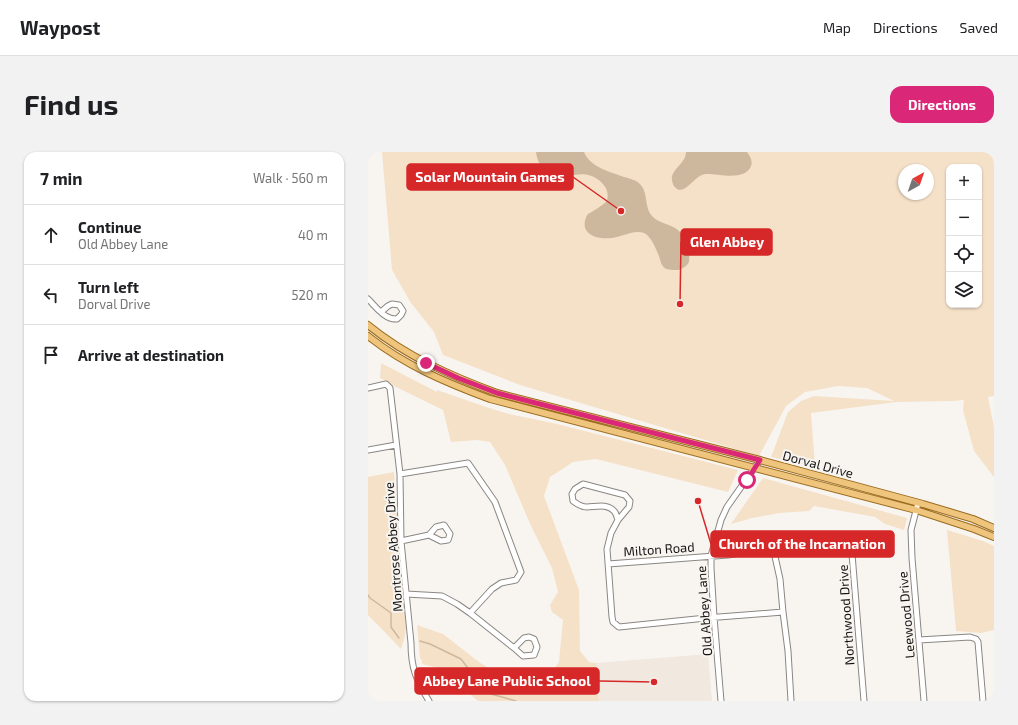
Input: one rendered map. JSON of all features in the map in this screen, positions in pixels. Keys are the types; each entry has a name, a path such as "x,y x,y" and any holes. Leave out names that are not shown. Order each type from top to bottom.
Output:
{"main road":[{"name":"Dorval Drive","path":"368,325 416,358 452,376 497,393 760,460 918,503 973,519 994,528"},
{"name":"Dorval Drive","path":"368,336 413,366 440,379 490,399 916,510 994,537"}],"street":[{"path":"368,299 381,312"},
{"name":"Montrose Abbey Drive","path":"368,388 386,384 390,388 400,474 401,541 411,654 419,685 429,701"},
{"path":"368,450 396,445"},
{"name":"Old Abbey Lane","path":"721,701 714,617 711,556 720,520 727,507 760,460"},
{"path":"400,474 468,463 495,502 521,572 516,580 500,583 492,589 470,613"},
{"path":"618,520 614,511 609,507 586,507 578,505 573,501 572,494 576,489 584,484 625,495 630,501 629,507 618,520 611,533 607,549 612,617 613,622 619,627 714,617 783,612"},
{"name":"Leewood Drive","path":"918,503 911,530 924,701"},
{"path":"401,541 429,536"},
{"name":"Northwood Drive","path":"711,556 739,553 755,546 789,541 802,542 824,547 848,548 852,554 864,701"},
{"path":"772,543 780,579 788,651 791,701"},
{"name":"Milton Road","path":"608,564 711,556"},
{"path":"406,594 442,596 470,613 523,656 534,655 537,647 534,639 529,637 524,638 514,648"},
{"path":"919,640 974,638 978,642 983,701"}],"shaded area":[{"path":"382,152 994,152 994,396 988,397 994,427 994,477 974,451 963,410 964,400 896,402 811,413 815,467 771,457 788,412 801,401 814,396 894,401 867,388 838,386 805,392 786,406 759,456 520,385 443,355 434,332 411,303 392,270"},
{"path":"536,152 584,152 591,162 601,168 632,179 640,184 645,193 649,212 652,216 658,221 674,227 682,235 689,253 688,263 685,267 680,270 671,270 663,267 653,243 644,233 636,232 608,238 601,238 590,234 585,228 585,219 588,214 606,202 608,195 605,187 600,181 587,175 580,174 555,177 550,175 540,165"},
{"path":"686,152 747,152 752,164 748,171 743,174 730,176 710,174 701,175 687,187 680,190 674,186 672,175 683,161"},
{"path":"381,363 437,392 437,390 509,414 557,424 738,470 728,492 596,459 573,462 550,477 544,496 579,590 580,651 589,662 596,663 599,701 478,701 444,672 434,667 422,664 422,660 420,659 417,625 443,634 479,662 516,685 542,686 559,662 563,620 552,612 550,605 558,592 552,568 531,526 505,465 490,442 477,440 451,442 443,410 380,378"},
{"path":"394,472 406,627 401,649 368,615 368,477"},
{"path":"763,478 907,518 904,530 885,524 875,517 814,506 809,511 779,513 731,524"},
{"path":"947,530 994,546 994,630 981,633 956,631"},
{"path":"708,654 712,701 599,701 596,663"}],"waterway":[{"path":"368,595 391,613 391,627 399,638"},
{"path":"420,641 430,644 461,659 480,684 491,694 516,701"}],"place":[{"name":"Solar Mountain Games","path":"621,211"},
{"name":"Glen Abbey","path":"680,304"},
{"name":"Church of the Incarnation","path":"698,501"},
{"name":"Abbey Lane Public School","path":"654,682"}],"route":[{"path":"426,363 446,373 497,393 760,460 747,480"}]}
